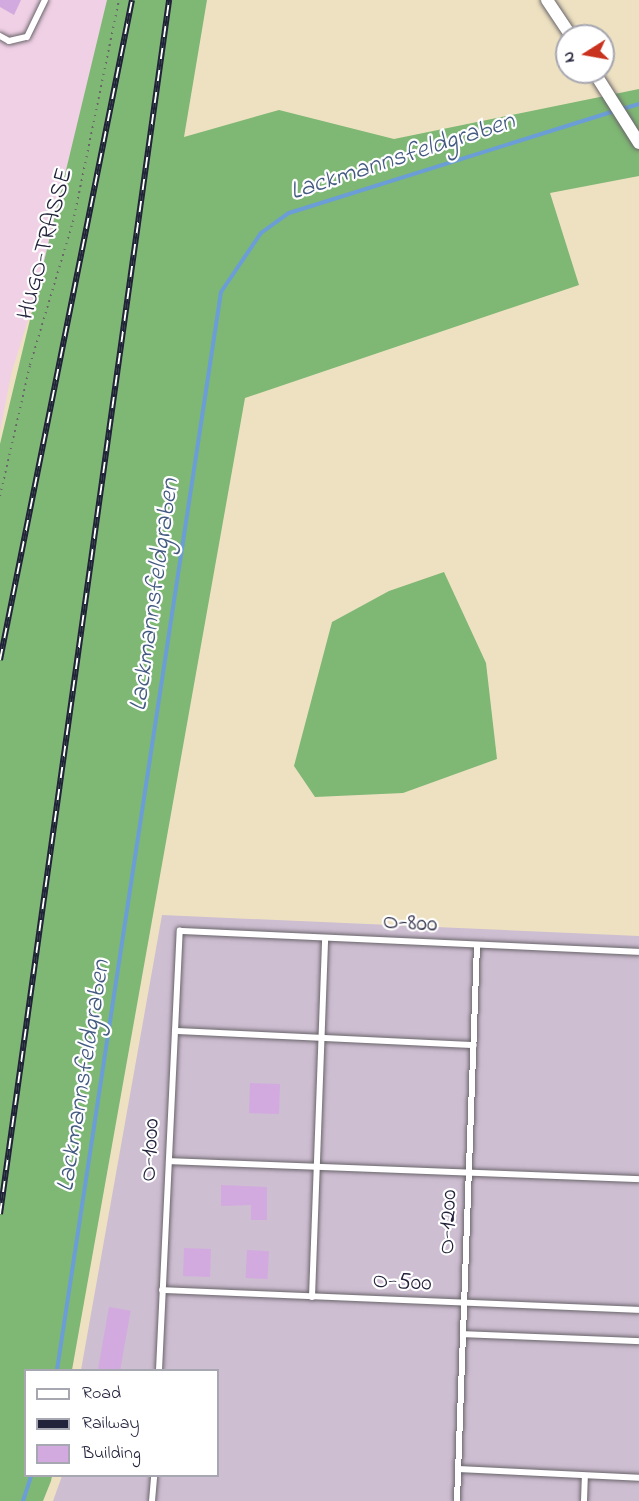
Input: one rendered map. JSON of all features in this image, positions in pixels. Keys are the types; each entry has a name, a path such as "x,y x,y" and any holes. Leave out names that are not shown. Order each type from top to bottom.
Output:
{"street":[{"path":"547,0 563,24"},
{"path":"602,84 639,143"}],"lane":[{"path":"0,36 9,41 27,38 45,0"},
{"name":"O-800","path":"180,931 639,952"},
{"name":"O-1000","path":"159,1369 180,931"},
{"path":"312,1297 325,938"},
{"name":"O-1200","path":"457,1501 477,945"},
{"path":"175,1031 474,1045"},
{"path":"169,1161 639,1179"},
{"name":"O-500","path":"162,1290 639,1310"},
{"path":"463,1334 639,1341"},
{"path":"458,1469 639,1478"},
{"path":"584,1501 585,1476"},
{"path":"152,1501 154,1477"}],"path":[{"name":"HUGO-TRASSE","path":"0,496 30,365 73,222 118,0"}],"shaded area":[{"path":"0,0 111,0 85,139 12,371 0,431"},
{"path":"162,915 639,936 639,1501 53,1501 62,1477 219,1477 219,1369 81,1369"}],"green space":[{"path":"107,0 207,0 184,137 279,110 394,139 639,89 639,176 550,193 579,285 245,398 72,1369 24,1369 24,1477 52,1477 43,1501 0,1501 0,444"},
{"path":"444,572 486,663 497,759 403,793 315,797 294,766 332,622 389,591"}],"building":[{"path":"0,0 21,0 14,15 0,7"},
{"path":"250,1083 280,1084 279,1114 249,1113"},
{"path":"221,1185 267,1187 267,1220 251,1220 251,1205 221,1206"},
{"path":"184,1248 211,1249 210,1277 183,1276"},
{"path":"247,1250 269,1251 268,1279 246,1278"},
{"path":"109,1307 131,1311 120,1369 98,1369"}],"waterway":[{"name":"Lackmannsfeldgraben","path":"622,109 639,104"},
{"name":"Lackmannsfeldgraben","path":"57,1369 221,292 261,233 289,213 615,111"},
{"name":"Lackmannsfeldgraben","path":"23,1501 31,1477"}],"railway":[{"path":"0,660 132,0"},
{"path":"0,1214 169,0"}]}
